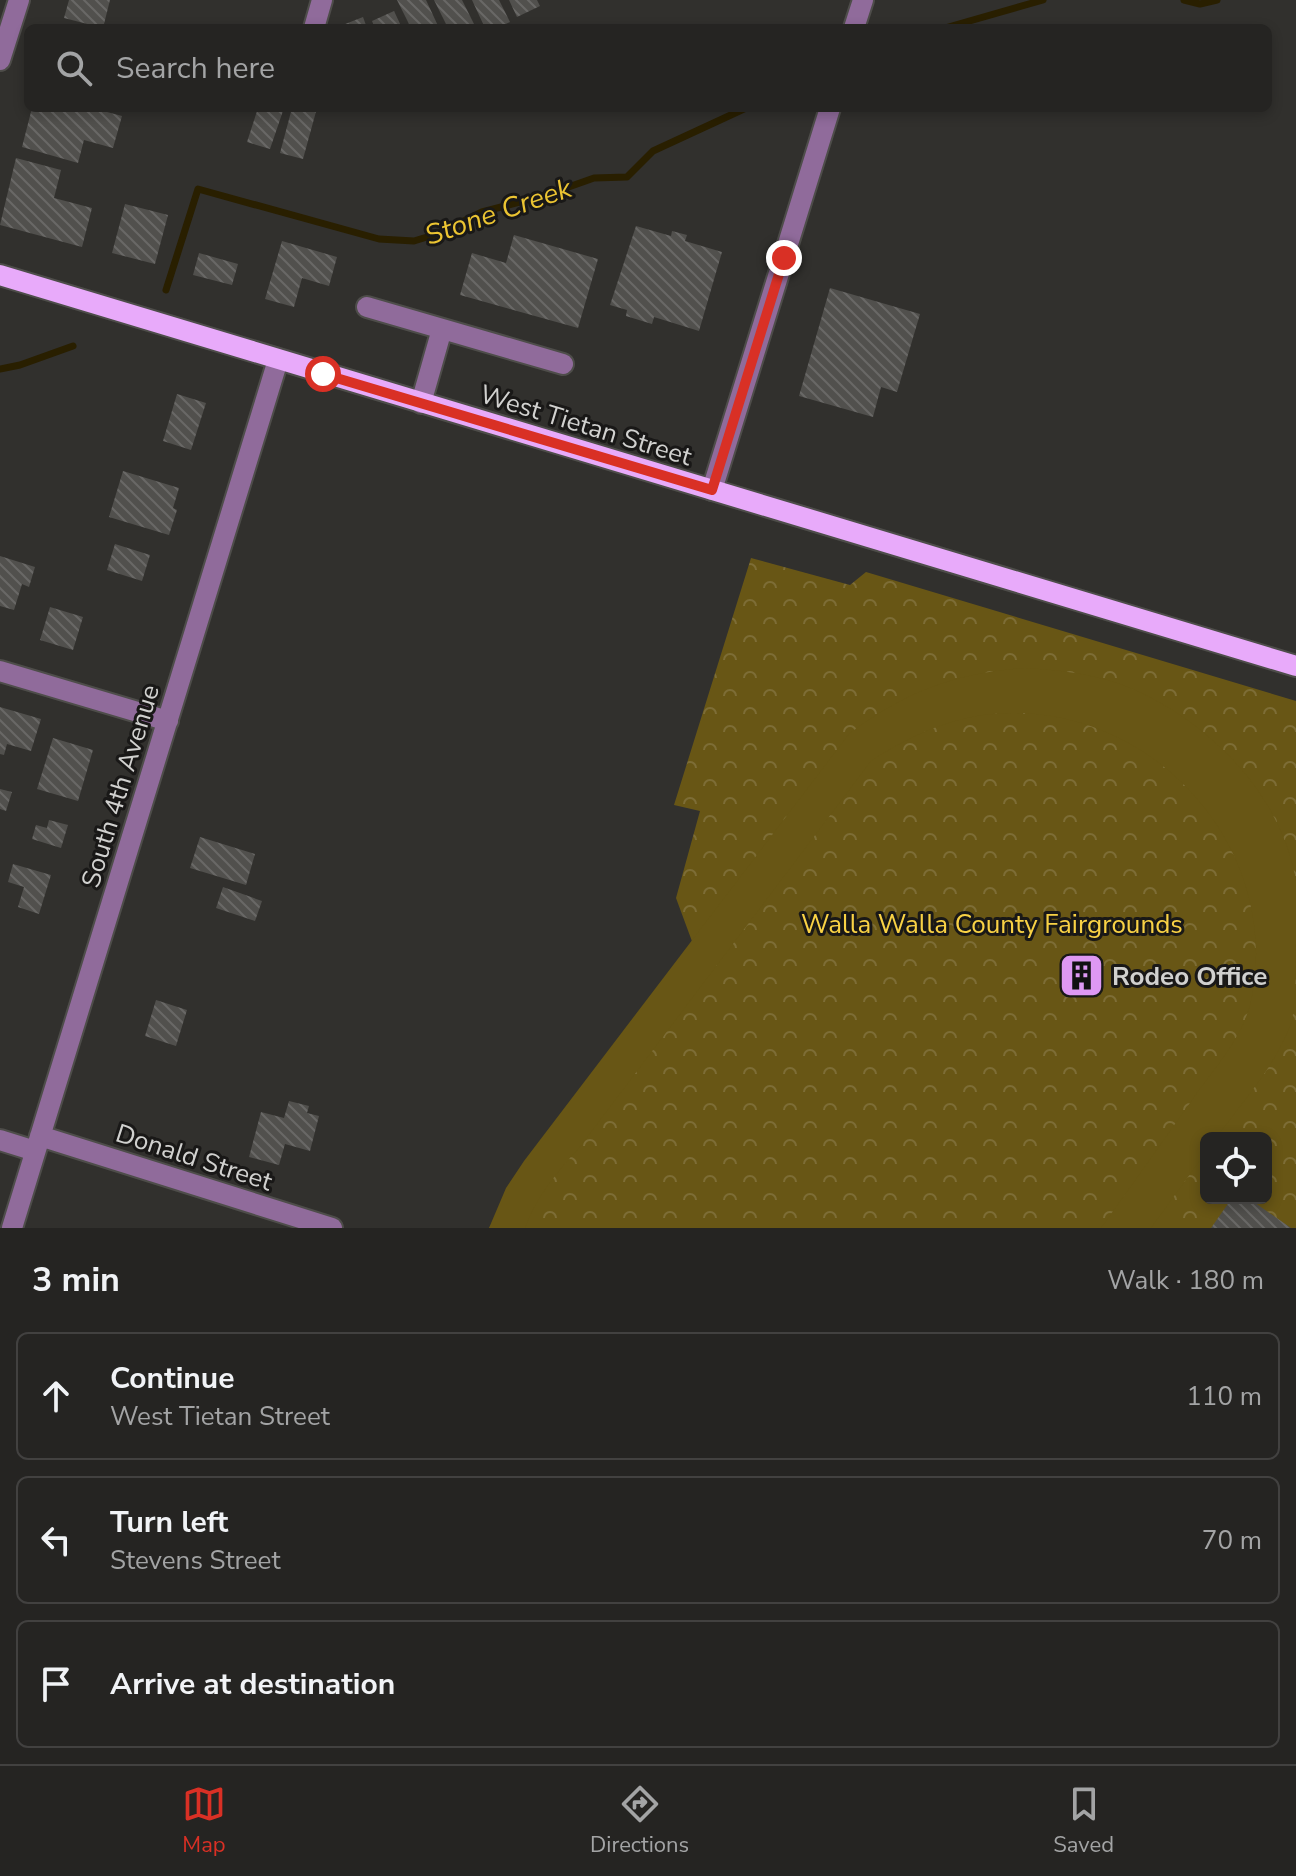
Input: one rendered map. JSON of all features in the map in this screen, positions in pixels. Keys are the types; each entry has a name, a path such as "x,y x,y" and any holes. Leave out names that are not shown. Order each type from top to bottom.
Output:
{"main road":[{"name":"West Tietan Street","path":"0,275 1296,666"}],"street":[{"path":"0,60 19,0"},
{"path":"315,24 322,0"},
{"path":"855,24 863,0"},
{"path":"712,490 829,112"},
{"path":"367,307 563,364"},
{"path":"421,403 442,329"},
{"name":"South 4th Avenue","path":"12,1228 278,360"},
{"path":"0,671 168,721"},
{"name":"Donald Street","path":"0,1140 38,1143 332,1228"}],"green space":[{"name":"Walla Walla County Fairgrounds","path":"751,558 850,585 866,572 1296,701 1296,1228 489,1228 693,944 676,898 700,811 674,805"},
{"path":"1025,668 1097,677 1151,698 1180,715 1234,760 1256,787 1288,848 1296,881 1292,1021 1278,1052 1220,1132 1200,1132 1200,1160 1151,1228 1101,1228 1228,1051 1243,1024 1252,996 1256,942 1247,890 1227,842 1198,799 1160,764 1115,736 1066,719 1012,713 974,717 938,726 871,761 548,1185 525,1228 489,1228 506,1188 524,1161 849,734 890,707 931,687"}],"building":[{"path":"69,0 110,0 104,24 87,24 64,18"},
{"path":"397,0 426,0 437,24 409,24"},
{"path":"434,0 462,0 474,24 446,24"},
{"path":"472,0 499,0 510,22 483,24"},
{"path":"509,0 537,0 540,6 517,17"},
{"path":"394,11 400,24 373,24 372,21"},
{"path":"363,17 366,24 345,24"},
{"path":"31,112 107,112 122,116 113,148 84,140 78,163 22,147"},
{"path":"257,112 283,112 270,149 247,142"},
{"path":"291,112 316,112 303,159 280,153"},
{"path":"16,158 61,170 54,198 92,208 82,247 0,225"},
{"path":"125,204 168,215 155,264 112,253"},
{"path":"636,226 671,236 672,231 687,235 685,241 722,252 699,331 654,317 652,324 626,316 627,310 610,305"},
{"path":"514,235 598,259 578,328 460,295 472,253 506,263"},
{"path":"282,241 337,257 329,286 302,278 294,307 265,299"},
{"path":"199,253 238,264 232,285 193,275"},
{"path":"830,288 920,314 897,392 881,387 873,417 799,396"},
{"path":"177,394 206,403 191,450 163,441"},
{"path":"123,471 179,488 173,508 177,510 169,535 109,517"},
{"path":"115,544 150,555 142,581 107,570"},
{"path":"0,556 35,567 29,587 22,584 14,610 0,606"},
{"path":"50,607 83,617 73,650 40,640"},
{"path":"0,707 41,719 31,751 7,744 4,755 0,754"},
{"path":"53,738 93,750 78,801 37,789"},
{"path":"0,789 12,792 6,811 0,809"},
{"path":"49,820 68,825 61,848 32,839 36,825 47,828"},
{"path":"200,837 255,854 246,885 190,868"},
{"path":"13,864 51,875 39,914 18,907 24,887 8,882"},
{"path":"223,887 262,901 255,921 216,908"},
{"name":"Rodeo Office","path":"1089,963 1095,981 1074,989 1068,972"},
{"path":"156,1000 187,1010 176,1046 145,1036"},
{"path":"289,1101 309,1106 307,1113 319,1116 310,1151 285,1144 279,1165 249,1157 261,1112 284,1118"},
{"path":"1228,1204 1257,1204 1291,1228 1211,1228"}],"waterway":[{"name":"Stone Creek","path":"959,24 1043,0"},
{"name":"Stone Creek","path":"1184,0 1200,4 1217,0"},
{"name":"Stone Creek","path":"166,290 198,189 379,239 414,241 440,233 482,212 594,178 627,177 653,151 737,112"},
{"name":"Stone Creek","path":"0,369 73,346"}],"place":[{"name":"Rodeo Office","path":"1081,976"}],"route":[{"path":"323,374 712,490 784,258"}]}
